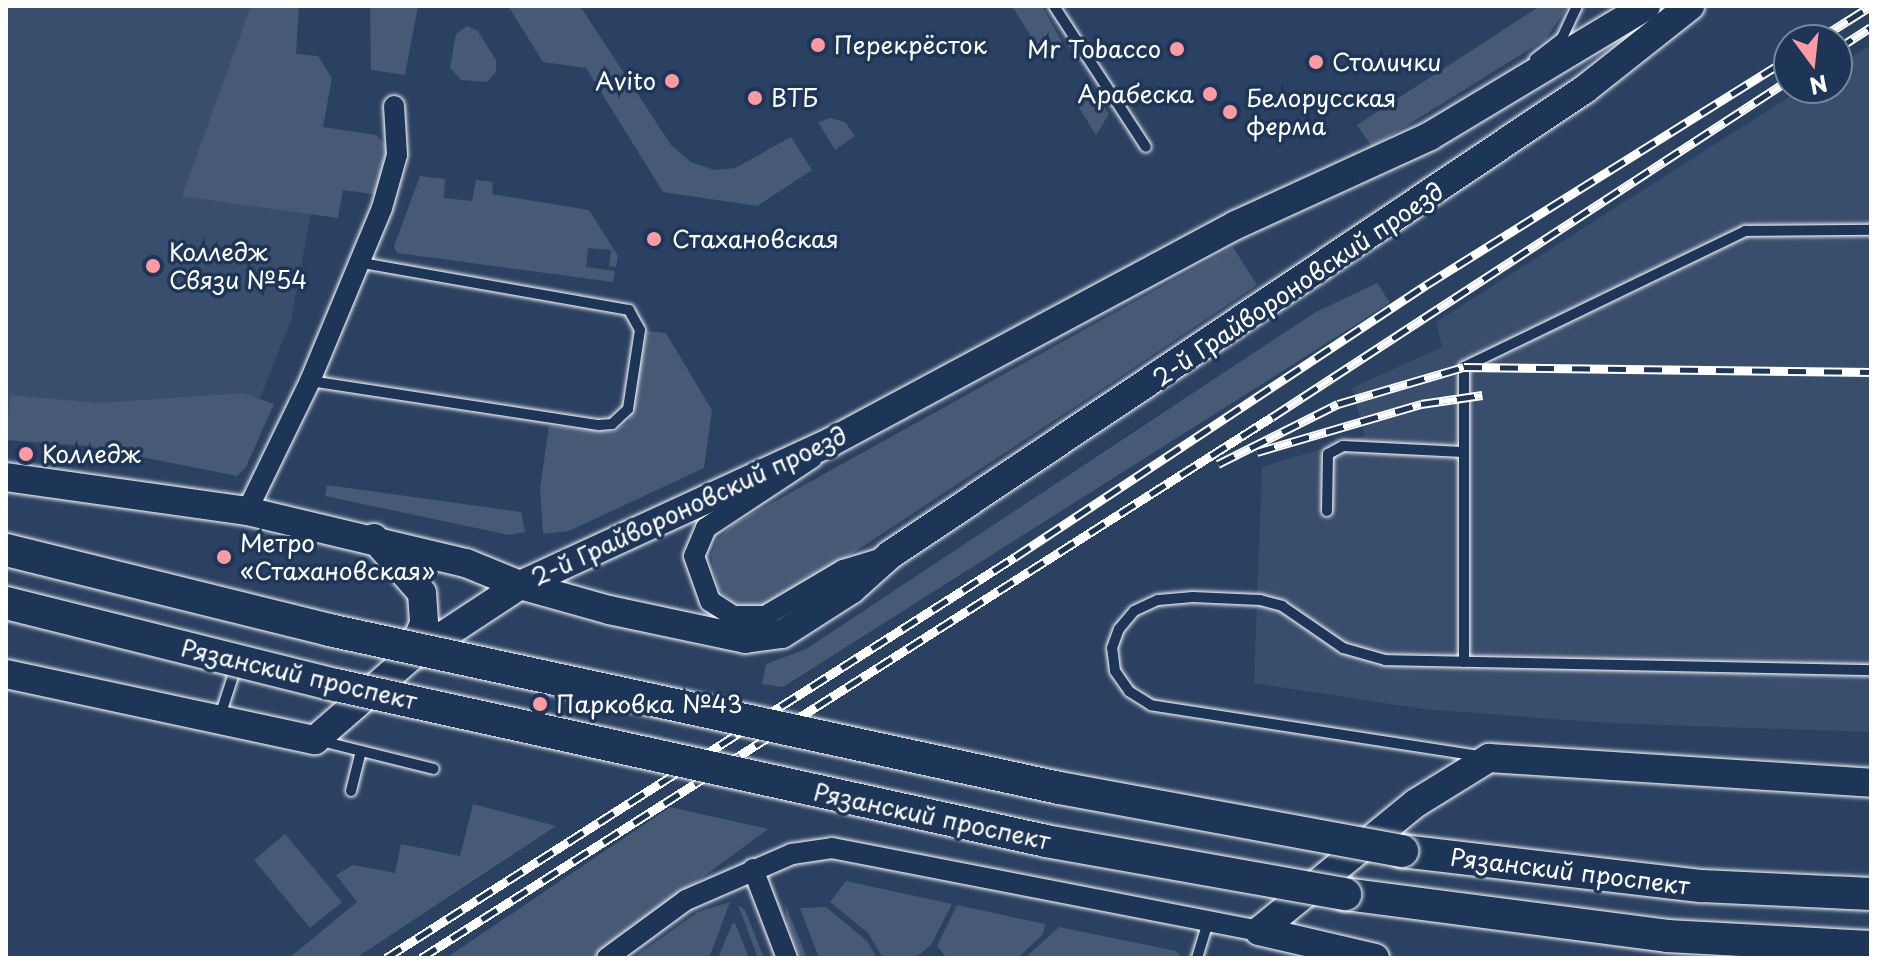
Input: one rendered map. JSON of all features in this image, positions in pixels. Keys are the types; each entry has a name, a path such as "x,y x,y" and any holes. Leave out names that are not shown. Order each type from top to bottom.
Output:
{"main road":[{"name":"2-й Грайвороновский проезд","path":"520,585 831,442 1143,273 1430,136 1646,6"},
{"name":"2-й Грайвороновский проезд","path":"520,585 609,610 764,639 782,634 852,589 890,555 1585,89 1690,6"},
{"path":"6,477 247,511 374,538 466,563 520,585"},
{"path":"374,538 415,583 425,604 424,624 409,658"},
{"name":"Рязанский проспект","path":"6,550 329,630 1059,788 1402,851 1702,886 1871,894"},
{"path":"6,674 315,740 409,658 520,585"},
{"name":"Рязанский проспект","path":"6,603 336,685 1046,841 1345,894 1667,936 1871,947"},
{"path":"1259,931 1416,803 1489,758 1871,783"},
{"path":"1259,931 1375,958"}],"street":[{"path":"247,511 310,381 362,263 397,155 394,106"},
{"path":"831,442 791,477 706,528 694,556 703,590 733,616 765,616 843,570 890,555"},
{"path":"607,958 686,900 753,869 819,850 869,852 1259,931"},
{"path":"753,869 787,958"}],"lane":[{"path":"1054,6 1146,147"},
{"path":"1510,90 1537,56 1562,38 1577,6"},
{"path":"1464,662 1464,367 1745,231 1871,230"},
{"path":"310,381 599,425 612,424 628,409 640,330 629,310 362,263"},
{"path":"1327,511 1328,454 1343,446 1463,452"},
{"path":"1489,758 1151,705 1129,691 1115,671 1112,648 1119,629 1134,611 1158,600 1209,598 1282,606 1362,656 1464,662 1871,670"},
{"path":"219,718 233,676"},
{"path":"315,740 434,769"},
{"path":"351,791 361,751"},
{"path":"1197,958 1208,923"}],"shaded area":[{"path":"6,6 258,6 311,213 291,320 232,469 116,447 6,440"},
{"path":"251,6 299,6 296,54 318,56 332,78 323,127 376,135 389,148 380,195 343,190 338,218 182,196"},
{"path":"370,6 418,6 405,75 371,70"},
{"path":"508,6 580,6 671,145 691,162 714,170 735,168 791,137 812,170 757,206 663,192 586,68 543,62"},
{"path":"1012,6 1042,6 1063,44 1044,57"},
{"path":"1540,6 1568,6 1546,39 1372,147 1357,125"},
{"path":"467,26 478,31 496,60 496,72 487,82 461,80 450,68 456,34"},
{"path":"1871,45 1871,732 1608,723 1423,709 1254,683 1262,467 1365,436 1352,388 1442,347 1436,322 1778,104 1853,104 1853,57"},
{"path":"1092,90 1109,114 1096,135 1075,101"},
{"path":"830,118 845,122 855,136 835,150 818,122"},
{"path":"420,176 445,179 444,198 472,201 476,180 493,182 492,194 589,210 618,256 616,267 609,266 611,250 588,248 586,267 615,271 613,282 397,253 394,246"},
{"path":"1233,247 1257,285 1111,383 780,601 749,608 732,602 718,589 711,555 717,540 734,524"},
{"path":"1377,283 1390,303 783,687 762,684 766,664 806,649 1314,313"},
{"path":"647,331 666,333 712,410 704,468 569,531 543,534 540,488 549,426 613,432 629,422"},
{"path":"243,393 274,404 246,467 237,476 86,446 6,440 10,395 100,403"},
{"path":"327,485 521,512 525,532 509,535 325,496"},
{"path":"473,804 556,826 356,958 289,958 357,902 336,875 353,865 395,873 401,844 460,856"},
{"path":"670,807 768,829 593,958 446,958"},
{"path":"285,834 342,902 310,928 254,860"},
{"path":"846,881 952,904 931,945 915,958 883,958 868,933 830,902"},
{"path":"730,902 709,958 633,958 698,912"},
{"path":"785,903 807,958 801,958 787,923"},
{"path":"738,905 745,910 764,958 758,958"},
{"path":"957,905 1045,924 1043,934 1018,958 947,958 937,946"},
{"path":"826,907 867,941 877,958 819,958 800,908"},
{"path":"735,923 749,958 718,958 732,924"},
{"path":"1059,927 1176,951 1183,958 1025,958"}],"railway":[{"path":"1842,24 1871,6"},
{"path":"1853,39 1871,27"},
{"path":"386,958 1015,557 1426,285 1773,68"},
{"path":"421,958 1272,417 1773,90"},
{"path":"1218,464 1338,404 1464,367 1871,372"},
{"path":"1257,452 1421,404 1482,395"}],"place":[{"name":"Перекрёсток","path":"818,45"},
{"name":"Mr Tobacco","path":"1177,49"},
{"name":"Столички","path":"1316,62"},
{"name":"Avito","path":"672,81"},
{"name":"Арабеска","path":"1210,94"},
{"name":"ВТБ","path":"755,98"},
{"name":"Белорусская ферма","path":"1230,112"},
{"name":"Стахановская","path":"654,239"},
{"name":"Колледж Связи №54","path":"153,266"},
{"name":"Колледж","path":"26,454"},
{"name":"Метро «Стахановская»","path":"224,557"},
{"name":"Парковка №43","path":"540,704"}]}
